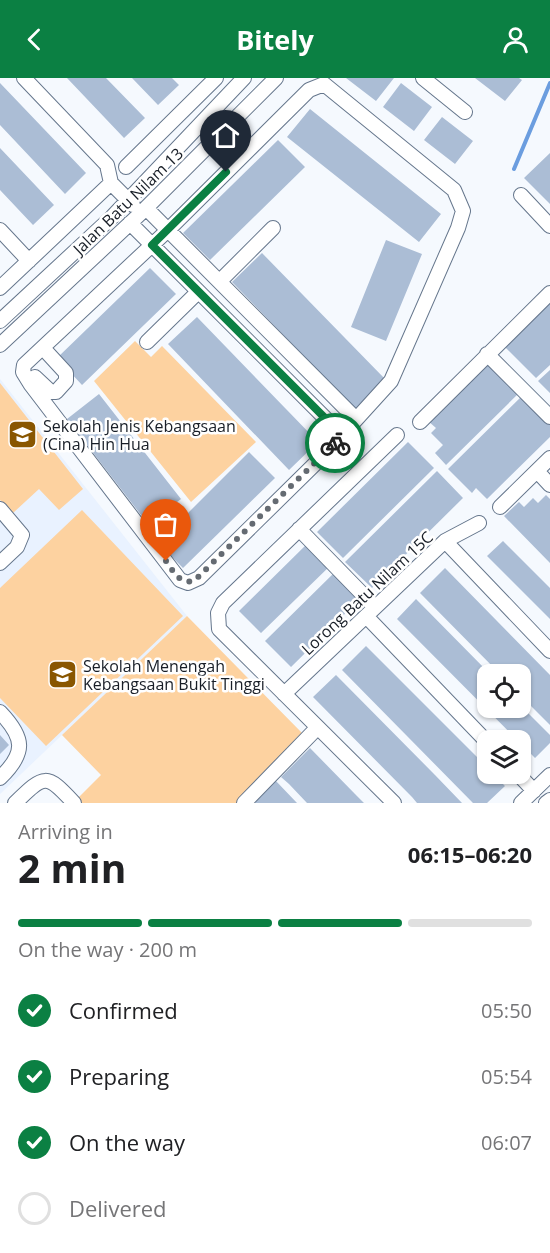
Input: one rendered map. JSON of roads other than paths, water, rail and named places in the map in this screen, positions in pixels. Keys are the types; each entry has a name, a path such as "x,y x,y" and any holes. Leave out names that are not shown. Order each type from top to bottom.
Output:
{"street":[{"path":"24,78 106,165 111,183 128,200 168,230 355,418"},
{"name":"Jalan Batu Nilam 13","path":"0,321 128,200 244,78"},
{"name":"Jalan Batu Nilam 13","path":"0,345 130,223 276,78"},
{"path":"423,78 465,112"},
{"path":"126,167 210,80"},
{"path":"324,84 454,190 463,211 459,228 391,381 321,458 199,578 188,583 180,580 23,372 24,365 152,245 309,90 324,84"},
{"path":"106,165 126,167 156,197"},
{"path":"0,288 111,183"},
{"path":"521,195 550,226"},
{"path":"130,223 341,434"},
{"path":"220,281 273,228"},
{"path":"0,230 29,261"},
{"path":"147,342 198,292"},
{"path":"420,422 550,293"},
{"path":"24,365 46,389 56,392 66,381 66,373 42,348"},
{"path":"487,354 550,417"},
{"path":"394,803 219,629 218,613 223,603 397,435"},
{"path":"500,507 550,458"},
{"path":"537,471 550,485"},
{"path":"0,509 22,535 17,547 0,563"},
{"name":"Lorong Batu Nilam 15C","path":"284,694 445,541 478,523"},
{"path":"299,529 370,612 477,730"},
{"path":"445,541 550,651"},
{"path":"0,712 12,725 19,739 20,750 0,778"},
{"path":"244,803 317,728"},
{"path":"522,803 550,775"},
{"path":"15,803 41,781 48,780 55,782 74,803"},
{"path":"527,784 534,791"},
{"path":"546,803 550,800"}],"waterway":[{"path":"514,169 550,83"}],"place":[{"name":"Sekolah Jenis Kebangsaan (Cina) Hin Hua","path":"22,435"},
{"name":"Sekolah Menengah Kebangsaan Bukit Tinggi","path":"62,675"}]}
